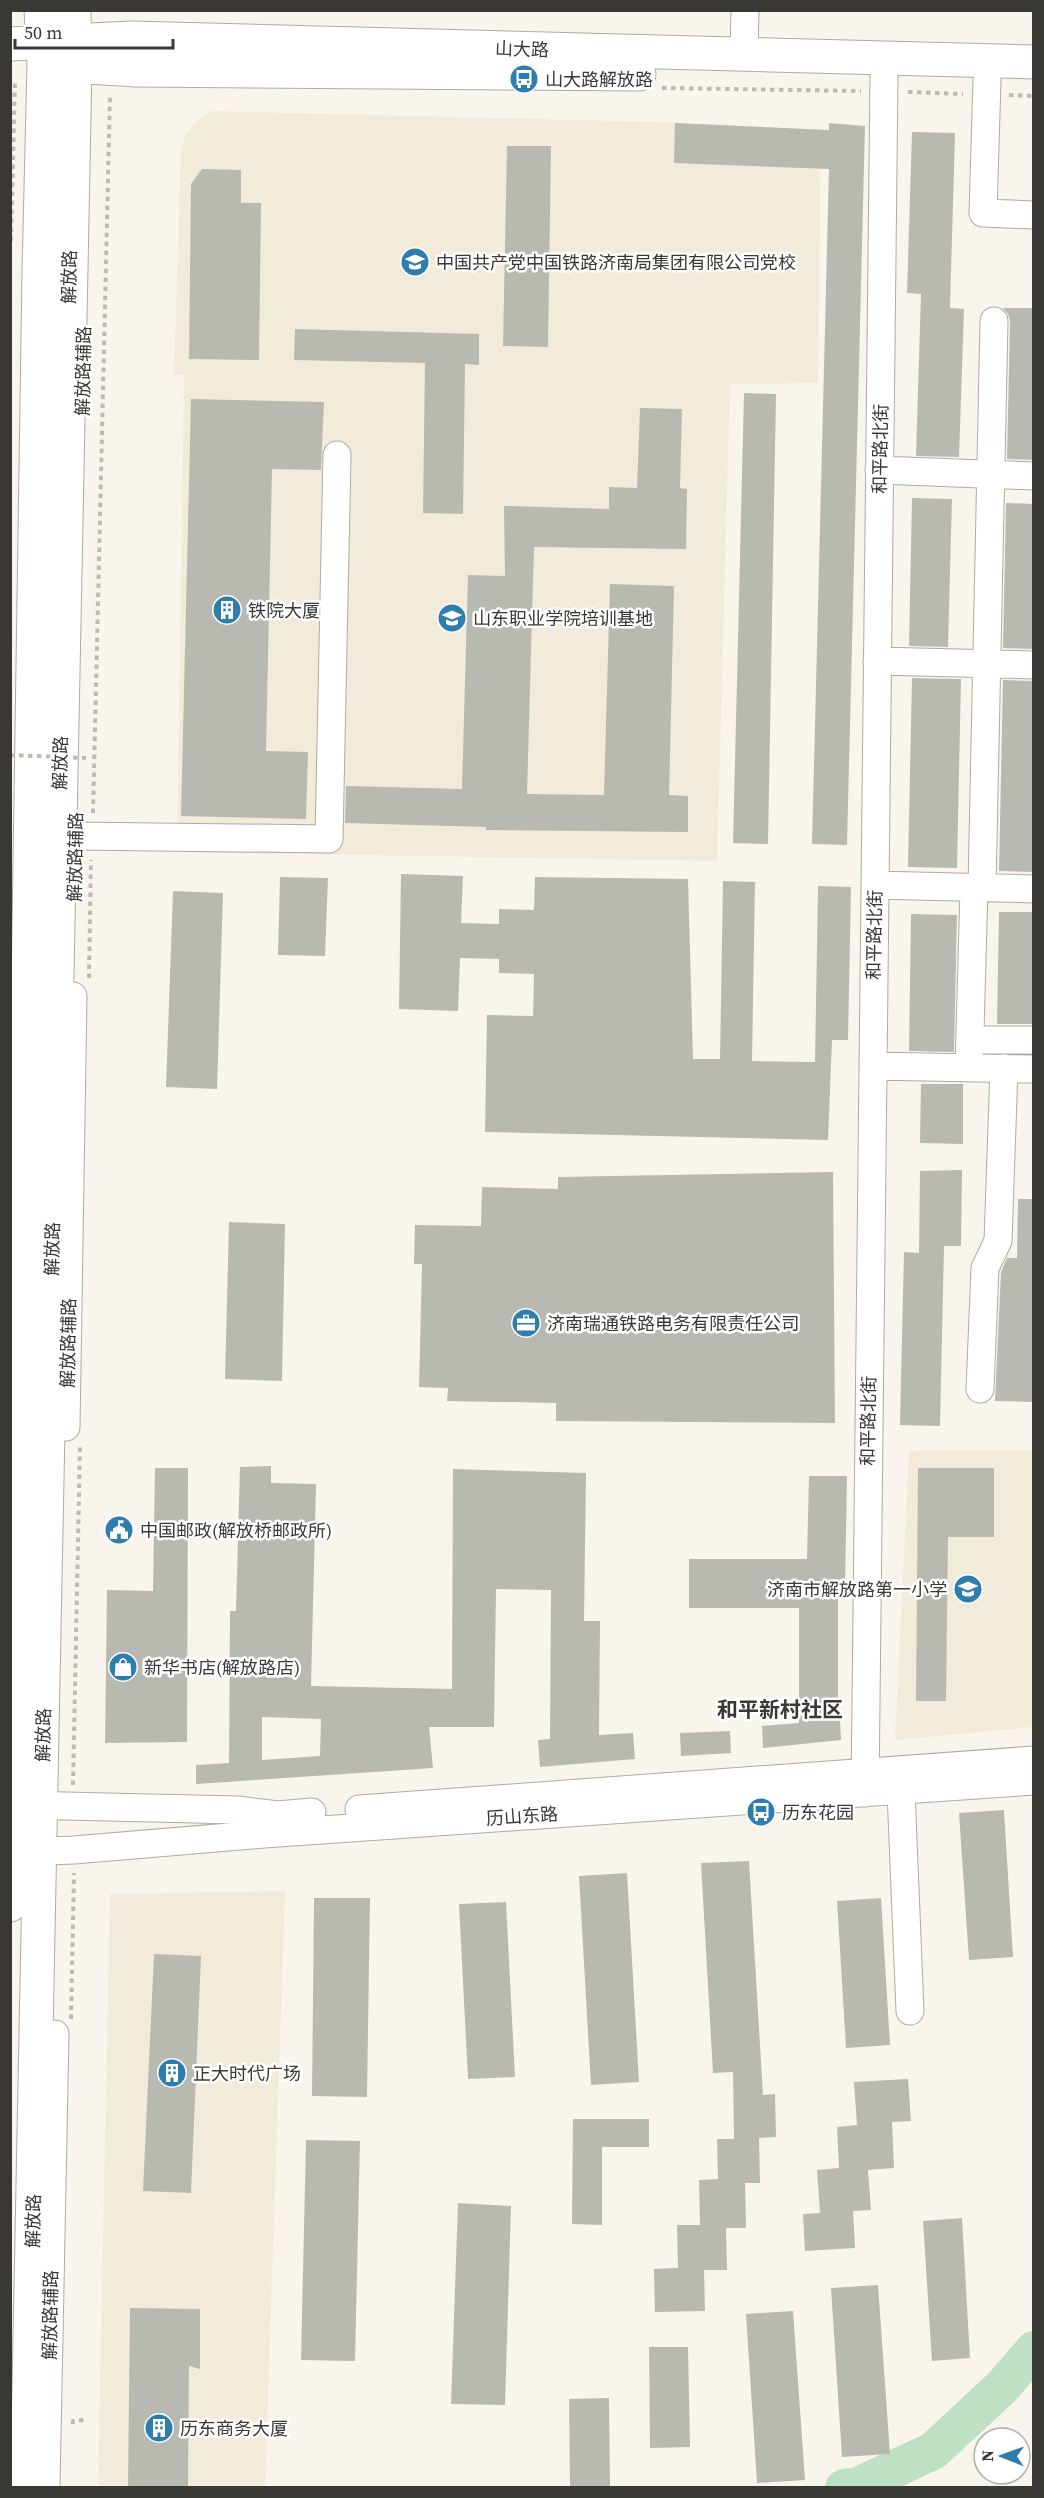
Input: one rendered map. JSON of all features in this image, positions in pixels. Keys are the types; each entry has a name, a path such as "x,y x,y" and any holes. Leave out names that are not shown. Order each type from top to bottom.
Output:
{"main road":[{"name":"解放路","path":"27,2487 46,2025 21,1852 26,1447 54,281 41,10"},
{"name":"山大路","path":"43,50 132,38 1034,62"},
{"name":"山大路","path":"43,50 136,70 884,76 1034,81"},
{"path":"26,1447 66,1427"},
{"name":"解放路","path":"10,1905 21,1852"}],"street":[{"path":"744,54 745,10"},
{"name":"和平路北街","path":"865,1783 884,76"},
{"path":"987,80 983,213 1034,215"},
{"path":"10,1114 23,357 54,281"},
{"name":"解放路辅路","path":"54,281 75,836 66,1427"},
{"path":"969,1068 988,664 994,321"},
{"path":"75,836 329,839 338,455"},
{"path":"879,470 1034,477"},
{"path":"877,661 1034,665"},
{"path":"875,885 1034,889"},
{"path":"970,1040 1034,1040"},
{"path":"873,1066 1034,1069"},
{"path":"980,1389 985,1268 998,1241 1004,1068"},
{"name":"历山东路","path":"21,1852 865,1783 1034,1760"},
{"name":"历山东路","path":"22,1805 238,1810 278,1815 865,1783 901,1791 1034,1782"},
{"path":"901,1791 910,2011"},
{"name":"解放路辅路","path":"46,2025 46,2487"}],"path":[{"path":"10,247 43,50"},
{"path":"10,755 86,758"},
{"path":"74,2421 84,2420"}],"shaded area":[{"name":"山东职业学院培训基地","path":"212,111 655,122 821,130 818,383 730,384 717,861 177,852 184,375 174,375 181,148 186,134 198,120"},
{"name":"济南市解放路第一小学","path":"1033,1450 1033,1727 895,1740 909,1451"},
{"path":"285,1891 265,2487 100,2488 98,2483 110,1894"}],"building":[{"path":"675,123 829,130 829,123 865,126 847,845 812,844 829,169 674,163"},
{"path":"912,132 955,133 950,308 964,309 959,457 916,456 921,294 907,293"},
{"path":"507,146 551,146 548,347 503,346"},
{"path":"202,169 241,170 241,203 261,203 259,360 189,359 191,184"},
{"path":"1003,308 1034,308 1034,460 1007,459 1010,321"},
{"path":"295,329 479,334 479,365 465,364 463,514 423,513 425,363 294,360"},
{"path":"744,393 776,394 768,844 733,843"},
{"name":"铁院大厦","path":"191,399 324,402 321,470 272,469 266,751 308,752 306,819 181,816"},
{"path":"640,408 682,409 680,488 687,489 686,549 534,547 527,794 604,795 610,584 674,586 669,795 688,796 688,832 486,830 486,827 345,823 346,786 462,789 468,575 505,576 504,506 609,509 609,487 637,488"},
{"path":"912,498 952,499 948,647 909,646"},
{"path":"1006,503 1034,504 1034,649 1003,648"},
{"path":"912,678 961,679 957,868 908,867"},
{"path":"1003,680 1034,681 1034,872 999,871"},
{"path":"401,874 463,876 461,923 499,924 499,909 534,910 535,877 688,879 693,1059 720,1059 723,881 755,882 752,1061 815,1062 818,886 851,887 848,1040 832,1040 828,1140 485,1132 487,1015 533,1016 534,974 499,973 499,959 460,958 458,1011 399,1009"},
{"path":"280,877 328,878 325,956 278,955"},
{"path":"173,891 223,893 217,1089 166,1087"},
{"path":"999,912 1034,912 1033,1024 997,1024"},
{"path":"911,914 957,915 954,1052 909,1051"},
{"path":"921,1084 963,1084 963,1144 920,1143"},
{"path":"962,1170 961,1246 944,1246 940,1426 900,1425 904,1252 919,1253 920,1171"},
{"path":"833,1172 835,1423 556,1421 556,1403 447,1401 448,1388 419,1387 422,1264 414,1264 415,1225 481,1226 482,1187 558,1189 558,1177"},
{"path":"1018,1199 1034,1199 1034,1402 995,1401 1001,1272 1007,1258 1017,1258"},
{"path":"229,1222 285,1224 282,1381 225,1379"},
{"path":"271,1466 271,1483 316,1484 311,1686 452,1689 453,1469 586,1473 584,1621 600,1621 599,1735 633,1733 635,1759 540,1767 538,1740 550,1739 551,1590 496,1589 494,1727 429,1727 433,1768 196,1784 196,1765 229,1763 230,1611 236,1611 240,1467","holes":["262,1717 321,1719 320,1756 262,1760"]},
{"path":"155,1468 188,1468 187,1742 105,1743 107,1590 153,1591"},
{"path":"918,1468 994,1468 994,1537 948,1537 946,1701 916,1701"},
{"path":"809,1476 847,1476 845,1587 838,1587 838,1720 840,1720 841,1740 763,1748 762,1726 799,1723 799,1608 689,1608 689,1559 807,1559"},
{"path":"730,1731 731,1753 681,1756 680,1733"},
{"path":"1004,1810 1013,1957 969,1960 959,1813"},
{"path":"749,1861 763,2095 775,2094 776,2137 759,2138 760,2183 745,2183 746,2228 726,2228 727,2270 704,2270 705,2311 655,2312 654,2269 678,2268 677,2225 700,2225 699,2180 718,2179 717,2139 734,2139 733,2072 713,2073 701,1863"},
{"path":"627,1873 639,2082 591,2085 579,1876"},
{"path":"314,1898 370,1898 367,2097 312,2096"},
{"path":"881,1898 890,2045 846,2048 837,1901"},
{"path":"506,1902 515,2077 468,2079 459,1904"},
{"name":"正大时代广场","path":"154,1954 201,1956 191,2193 143,2191"},
{"path":"908,2079 911,2121 892,2122 894,2168 868,2170 871,2210 853,2211 855,2248 805,2251 803,2214 820,2213 817,2170 839,2168 837,2127 857,2125 854,2082"},
{"path":"573,2119 649,2119 649,2147 602,2147 602,2225 572,2224"},
{"path":"306,2140 360,2141 355,2361 301,2360"},
{"path":"458,2203 511,2206 505,2405 451,2404"},
{"path":"962,2218 970,2358 932,2361 923,2221"},
{"path":"878,2285 890,2454 842,2457 831,2288"},
{"name":"历东商务大厦","path":"130,2308 200,2309 200,2369 189,2366 188,2487 128,2487"},
{"path":"793,2311 805,2480 757,2483 746,2314"},
{"path":"649,2347 688,2347 690,2447 650,2448"},
{"path":"609,2398 610,2487 570,2487 569,2399"}],"waterway":[{"path":"844,2488 858,2486 933,2451 1002,2387 1034,2350"}],"place":[{"name":"山大路解放路","path":"524,79"},
{"name":"中国共产党中国铁路济南局集团有限公司党校","path":"415,262"},
{"name":"铁院大厦","path":"227,610"},
{"name":"山东职业学院培训基地","path":"452,618"},
{"name":"济南瑞通铁路电务有限责任公司","path":"526,1323"},
{"name":"中国邮政(解放桥邮政所)","path":"119,1530"},
{"name":"济南市解放路第一小学","path":"968,1589"},
{"name":"新华书店(解放路店)","path":"123,1667"},
{"name":"历东花园","path":"761,1812"},
{"name":"正大时代广场","path":"172,2073"},
{"name":"历东商务大厦","path":"159,2428"}],"district":[{"name":"和平新村社区","path":"780,1709"}]}
